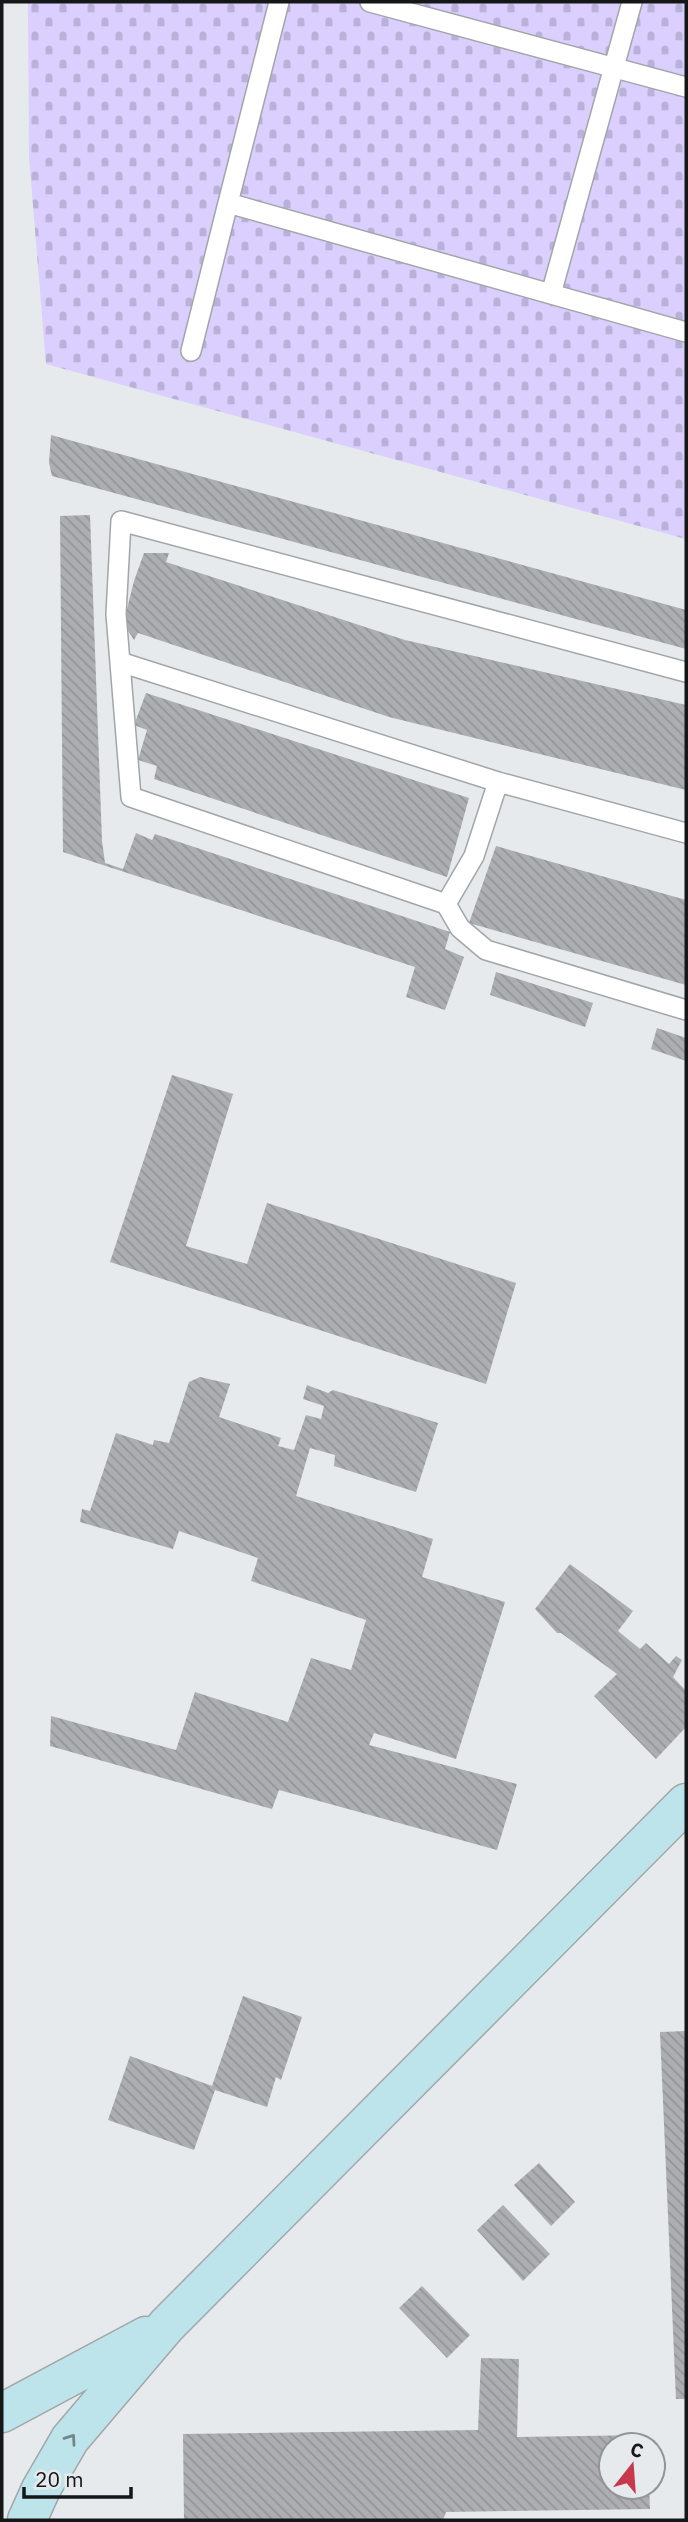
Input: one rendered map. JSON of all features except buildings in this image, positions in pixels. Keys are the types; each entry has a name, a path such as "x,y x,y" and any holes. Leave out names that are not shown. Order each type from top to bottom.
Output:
{"main road":[{"path":"27,2520 41,2489 70,2439 167,2325 686,1803"},
{"path":"2,2413 167,2325"}],"lane":[{"path":"191,351 279,2"},
{"path":"370,2 686,86"},
{"path":"551,294 632,2"},
{"path":"228,203 686,332"},
{"path":"686,672 121,522 116,614 131,797 446,904 460,928 486,950 686,1010"},
{"path":"120,662 498,782 686,833"},
{"path":"446,904 474,856 498,782"}],"green space":[{"path":"28,2 686,2 686,539 46,364 29,157"}]}
